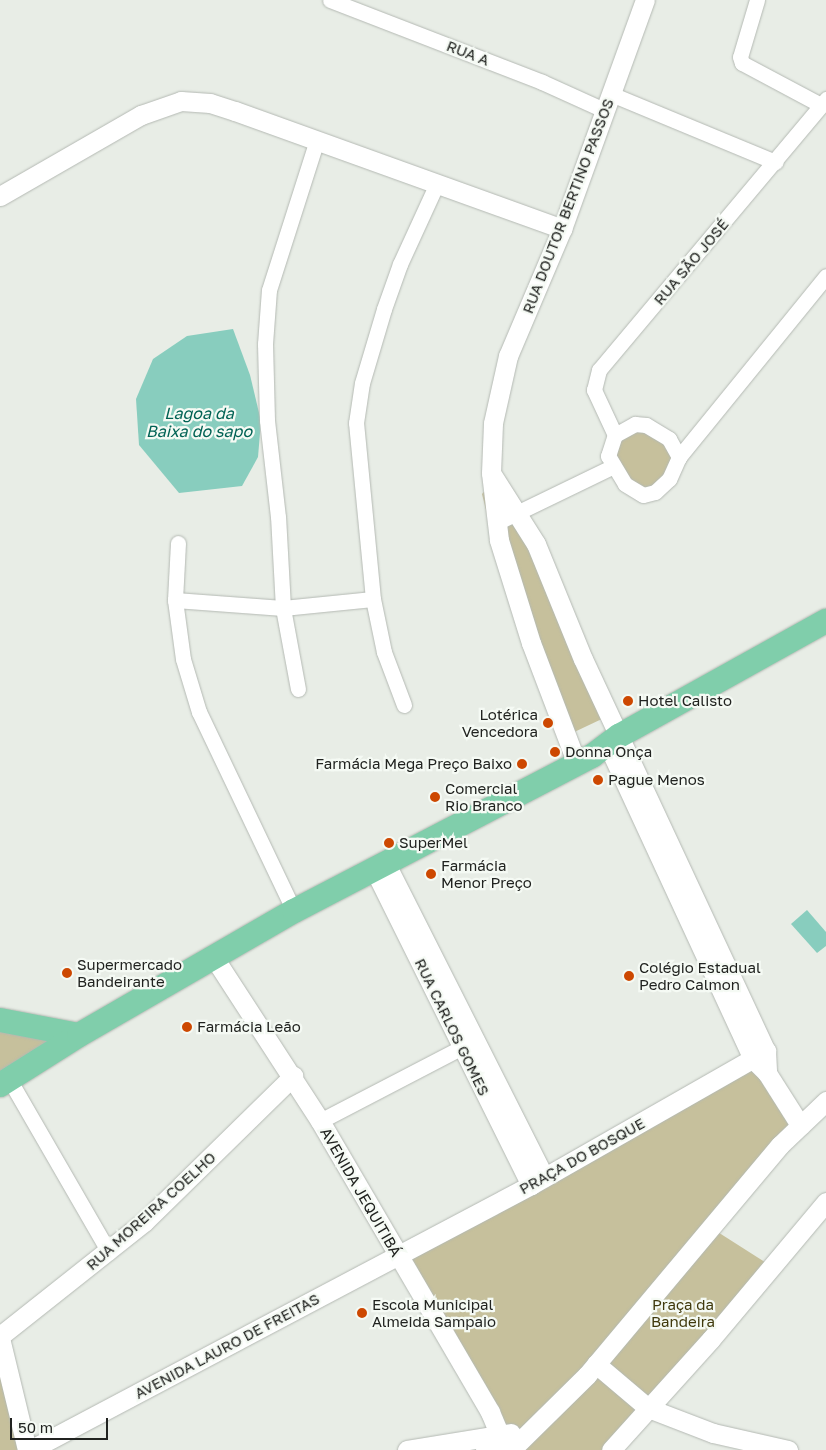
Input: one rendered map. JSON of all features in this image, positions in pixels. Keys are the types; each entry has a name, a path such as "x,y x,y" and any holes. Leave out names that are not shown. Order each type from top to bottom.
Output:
{"main road":[{"path":"739,679 826,621"},
{"path":"5,1082 79,1035 294,911 739,679 826,638"},
{"path":"0,1020 79,1035"}],"street":[{"name":"RUA A","path":"330,0 533,79 607,102 775,162"},
{"name":"RUA DOUTOR BERTINO PASSOS","path":"605,750 533,651 496,522 491,473 493,423 508,356 562,229 645,0"},
{"path":"757,0 740,57 742,63 823,102"},
{"path":"0,196 141,116 182,101 218,106 562,229"},
{"name":"RUA SÃO JOSÉ","path":"615,436 594,390 599,370 775,162 823,102"},
{"path":"298,689 283,608 278,517 267,420 265,344 269,290 317,140"},
{"path":"404,705 384,652 373,599 356,423 362,383 400,264 437,183"},
{"path":"679,457 669,439 646,425 624,428 615,436 608,456 612,467 625,484 643,495 655,492 669,479 679,457 826,276"},
{"path":"496,522 518,514 612,467"},
{"path":"491,473 536,544 605,750 767,1073 800,1125"},
{"path":"178,543 175,600 183,659 199,712 294,911"},
{"path":"175,600 283,608 373,599"},
{"name":"RUA CARLOS GOMES","path":"380,866 498,1107 537,1181"},
{"name":"AVENIDA JEQUITIBÁ","path":"213,956 293,1076 320,1121 505,1445"},
{"path":"320,1121 468,1044"},
{"name":"PRAÇA DO BOSQUE","path":"397,1257 537,1181 759,1055"},
{"name":"RUA MOREIRA COELHO","path":"0,1337 109,1252 232,1138 293,1076"},
{"path":"5,1082 109,1252"},
{"path":"485,1450 505,1445 526,1434 596,1364 800,1125 826,1101"},
{"path":"611,1450 826,1202"},
{"name":"AVENIDA LAURO DE FREITAS","path":"29,1450 397,1257"},
{"path":"0,1337 29,1450"},
{"path":"596,1364 648,1408 713,1433 788,1450"},
{"path":"407,1450 505,1445"}],"green space":[{"path":"646,425 669,439 676,459 669,479 644,494 611,464 617,439"},
{"path":"495,479 524,522 606,717 568,735 487,514 482,494"},
{"path":"0,1021 79,1035 0,1085"},
{"name":"Praça da Bandeira","path":"753,1059 799,1125 713,1229 771,1266 609,1450 504,1450 397,1257"},
{"path":"0,1347 19,1450 0,1450"}],"water":[{"name":"Lagoa da Baixa do sapo","path":"233,329 250,375 261,421 258,457 242,486 179,493 139,445 136,399 153,359 187,336"},
{"path":"807,910 826,932 826,946 817,953 791,924"}],"place":[{"name":"Hotel Calisto","path":"628,701"},
{"name":"Lotérica Vencedora","path":"548,723"},
{"name":"Donna Onça","path":"555,752"},
{"name":"Farmácia Mega Preço Baixo","path":"522,764"},
{"name":"Pague Menos","path":"598,780"},
{"name":"Comercial Rio Branco","path":"435,797"},
{"name":"SuperMel","path":"389,843"},
{"name":"Farmácia Menor Preço","path":"431,874"},
{"name":"Supermercado Bandeirante","path":"67,973"},
{"name":"Colégio Estadual Pedro Calmon","path":"629,976"},
{"name":"Farmácia Leão","path":"187,1027"},
{"name":"Escola Municipal Almeida Sampaio","path":"362,1313"}]}
